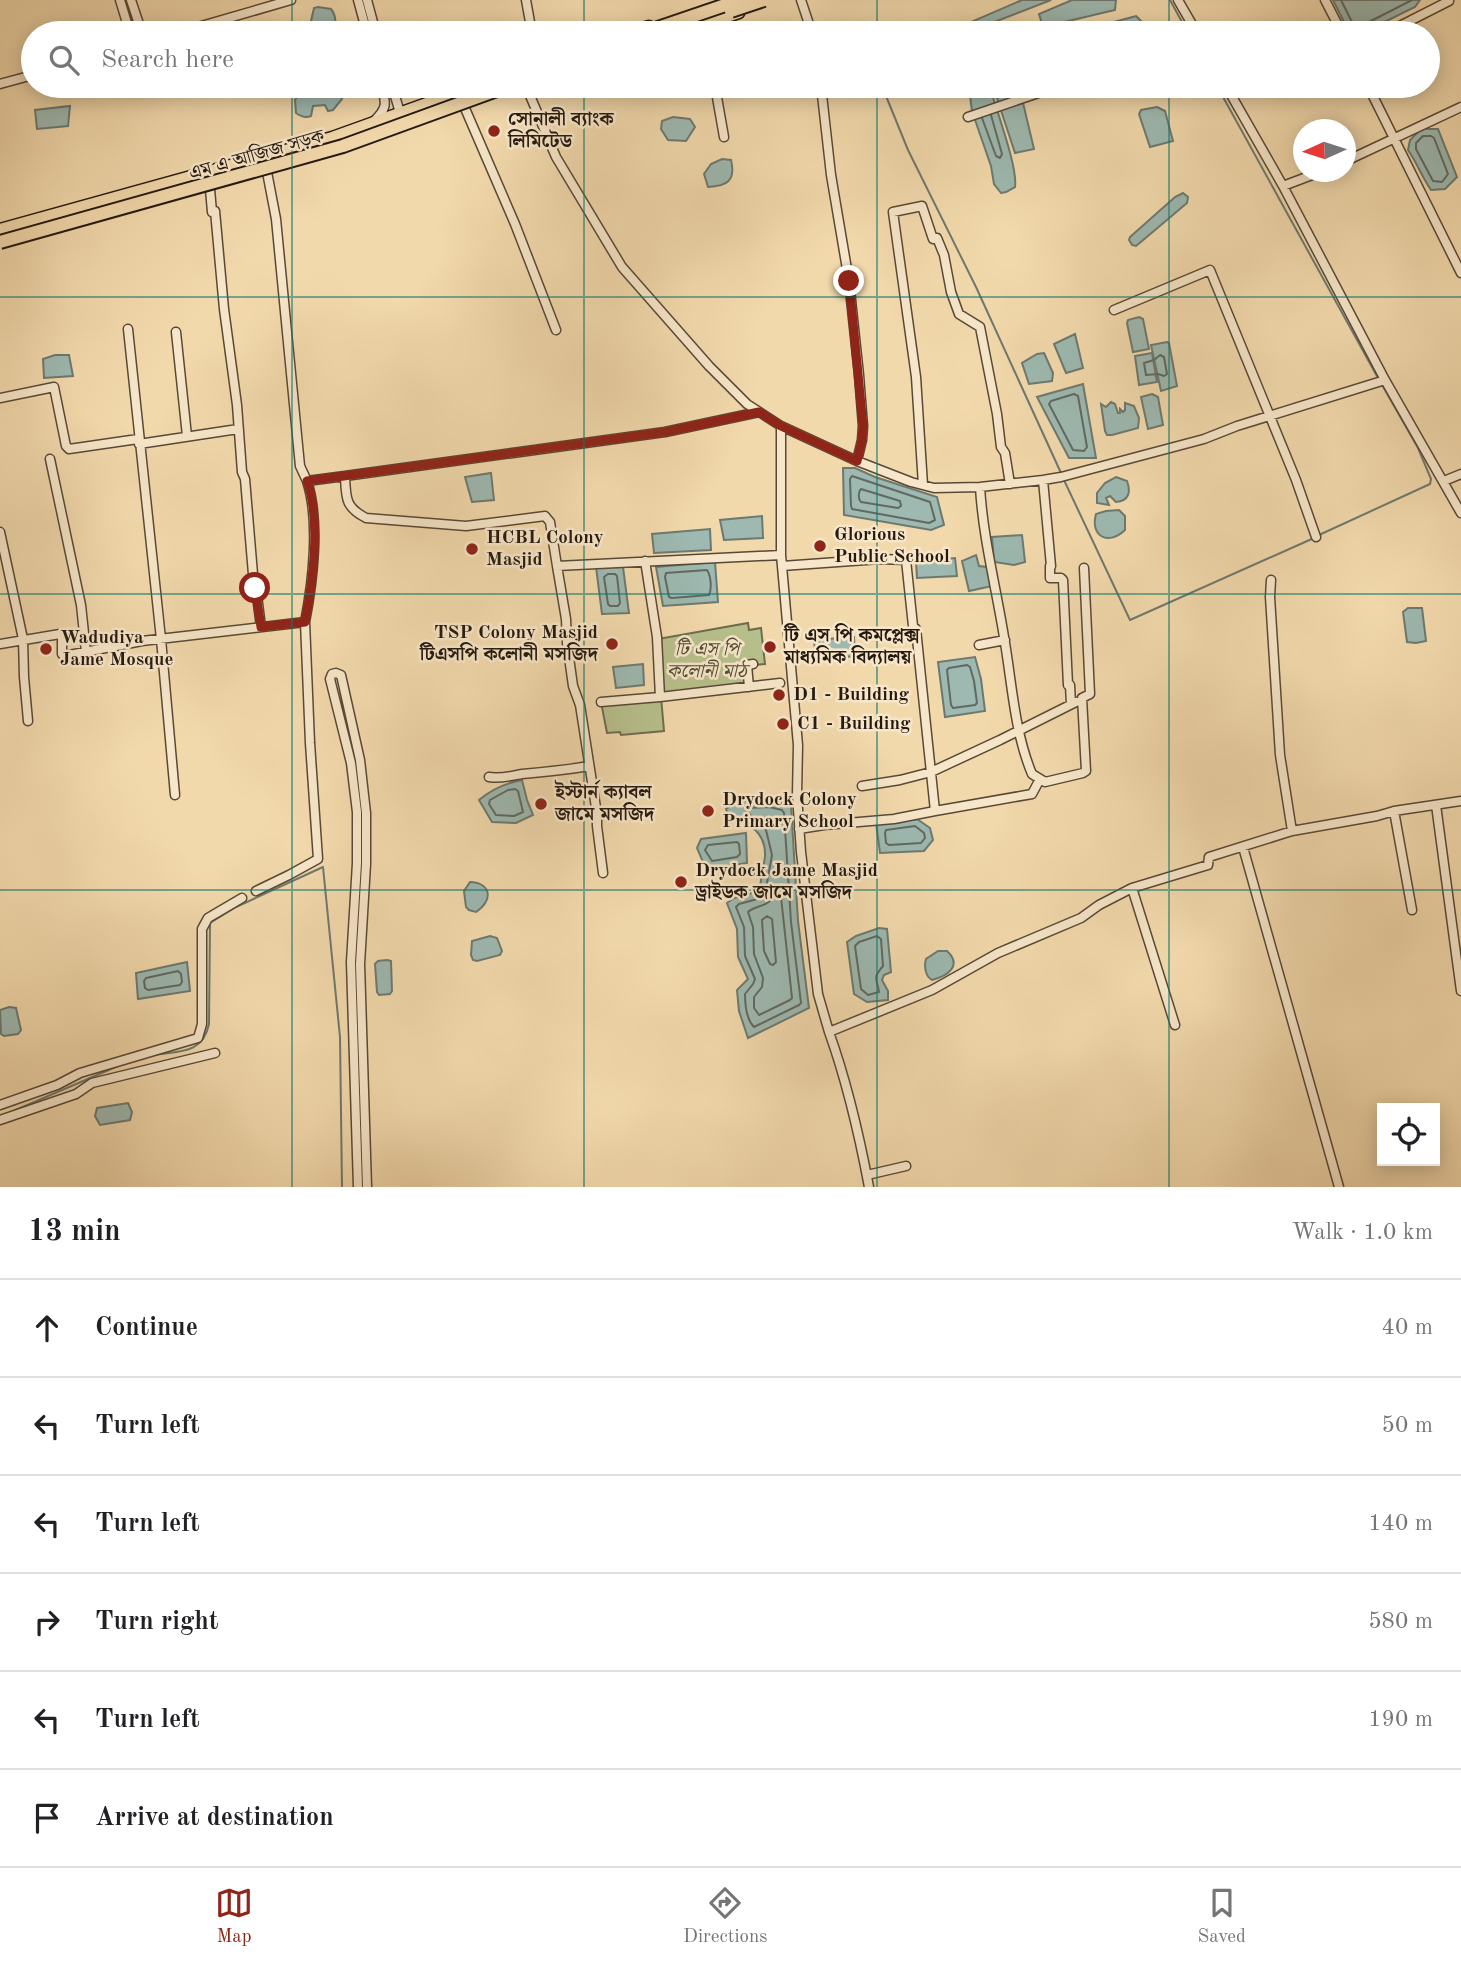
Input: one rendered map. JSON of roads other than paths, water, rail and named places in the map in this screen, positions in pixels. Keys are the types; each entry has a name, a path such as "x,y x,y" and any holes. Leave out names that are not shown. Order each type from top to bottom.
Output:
{"highway":[{"path":"678,21 740,0"},
{"path":"702,21 764,0"},
{"path":"0,232 307,149 454,98"},
{"path":"0,244 343,146 475,98"}],"main road":[{"path":"718,21 776,0"},
{"path":"662,21 722,1"},
{"path":"0,232 280,152 370,124 440,98"},
{"name":"এম এ আজিজ সড়ক","path":"0,244 210,189 333,153 486,98"}],"street":[{"path":"120,0 126,21"},
{"path":"131,0 138,21"},
{"path":"218,21 291,0"},
{"path":"358,0 364,21"},
{"path":"367,0 373,21"},
{"path":"526,0 530,21"},
{"path":"802,0 808,21"},
{"path":"1178,0 1190,21"},
{"path":"1325,0 1336,21"},
{"path":"722,1 723,18"},
{"path":"1410,21 1449,1"},
{"path":"0,84 21,78"},
{"path":"370,124 381,114 385,106 383,98"},
{"path":"396,98 405,128"},
{"path":"531,98 556,157 622,267 709,366 747,404 781,426 911,482 934,488 1010,485 1043,480 1204,439 1385,380"},
{"path":"717,98 724,137"},
{"path":"822,98 831,175 849,281 859,374 862,440 857,461"},
{"path":"968,117 1024,98"},
{"path":"1233,98 1283,186 1385,380 1461,513"},
{"path":"1374,98 1461,273"},
{"path":"464,106 515,224 556,331"},
{"path":"1356,156 1461,107"},
{"path":"256,891 318,859 305,622 315,556 312,501 300,466 276,219 267,172"},
{"path":"1283,186 1294,182"},
{"path":"210,189 212,212 215,211 242,472 245,479 254,586 261,627"},
{"path":"923,485 916,377 893,212 922,206 933,239 937,238 944,255 951,292 959,314 980,327 1010,485"},
{"path":"1114,310 1210,270 1316,537"},
{"path":"128,328 176,794"},
{"path":"176,332 187,436"},
{"path":"0,398 54,387 66,446 69,449 238,429"},
{"path":"307,481 665,432 759,412"},
{"path":"781,426 781,555 799,745 799,829 818,994 855,1116 869,1187"},
{"path":"50,458 81,605 86,652"},
{"path":"1444,481 1461,474"},
{"path":"345,476 348,505 352,511 366,518 466,526 545,516 550,522 566,619 573,686 580,705 597,814 603,873"},
{"path":"1043,480 1050,578 1063,580 1071,704"},
{"path":"980,487 982,520 1005,640 1015,712 1032,775 1045,782 1087,771 1082,698"},
{"path":"0,532 23,639 23,677 28,721"},
{"path":"557,566 781,555"},
{"path":"782,566 880,559 906,560 913,626 916,629 923,680 935,811"},
{"path":"645,561 657,637 660,697"},
{"path":"862,786 931,772 1090,694 1084,568"},
{"path":"1271,580 1280,755 1292,831"},
{"path":"0,644 60,634 63,655 161,639 305,622"},
{"path":"979,645 1005,640"},
{"path":"749,687 747,665 753,664"},
{"path":"358,1187 351,962 357,812 351,763 330,679 332,674 337,673 341,676 360,760 366,813 360,964 366,1187"},
{"path":"601,702 780,683"},
{"path":"489,777 497,779 589,766"},
{"path":"799,829 824,824 894,819 1032,794 1040,779"},
{"path":"829,1032 932,990 998,953 1081,918 1132,888 1208,865 1209,857 1292,831 1394,811 1461,802"},
{"path":"1436,805 1461,991"},
{"path":"1394,811 1412,910"},
{"path":"1243,847 1339,1187"},
{"path":"1132,888 1175,1025"},
{"path":"0,1105 57,1085 80,1073 198,1038 202,1024 202,929 208,918 243,898"},
{"path":"0,1120 76,1094 92,1083 215,1054"},
{"path":"16,1100 19,1114"},
{"path":"867,1175 906,1166"}],"water":[{"path":"1022,0 1051,0 997,21 973,21"},
{"path":"1072,0 1116,0 1115,10 1068,21 1041,21 1039,14"},
{"path":"1333,0 1420,0 1415,7 1386,21 1344,21"},
{"path":"314,8 331,9 335,21 311,21"},
{"path":"1136,16 1141,21 1117,21"},
{"path":"970,98 993,98 1015,178 1015,187 1006,192 1001,193 994,184 991,166 972,111"},
{"path":"997,98 1022,98 1034,149 1015,153"},
{"path":"342,99 333,110 328,111 325,105 313,106 309,117 296,113 295,100"},
{"path":"70,106 68,126 37,129 35,110"},
{"path":"1157,107 1165,111 1173,141 1150,147 1139,114 1141,110"},
{"path":"673,117 690,119 695,127 686,141 668,140 661,129 662,121"},
{"path":"1421,129 1438,129 1457,177 1445,189 1431,190 1408,150 1410,140"},
{"path":"722,159 731,160 731,178 725,184 708,187 704,174 711,164"},
{"path":"1183,193 1188,197 1187,203 1136,246 1132,245 1130,237"},
{"path":"1139,317 1143,319 1149,349 1133,352 1127,323 1128,320"},
{"path":"1075,334 1083,368 1066,373 1054,344"},
{"path":"1167,342 1177,386 1161,391 1151,345"},
{"path":"1044,353 1053,373 1052,381 1029,384 1022,363"},
{"path":"1152,353 1157,382 1139,385 1135,356"},
{"path":"55,355 69,355 73,376 44,378 43,359"},
{"path":"1083,384 1096,458 1069,458 1037,397"},
{"path":"1152,394 1158,397 1163,425 1148,429 1141,397"},
{"path":"1111,402 1115,404 1118,413 1120,409 1123,412 1125,410 1125,403 1134,406 1139,418 1138,428 1107,435 1101,404 1106,407"},
{"path":"843,468 855,468 937,497 944,525 931,530 844,515"},
{"path":"491,473 494,500 472,502 465,477"},
{"path":"1116,477 1127,481 1129,492 1126,498 1116,502 1110,496 1106,498 1109,505 1097,503 1097,493 1105,483"},
{"path":"1119,510 1125,516 1125,530 1112,538 1098,533 1095,528 1096,514"},
{"path":"762,516 763,538 724,540 720,520"},
{"path":"710,529 711,550 654,553 652,534"},
{"path":"1022,535 1025,562 1014,565 994,562 992,537"},
{"path":"976,555 979,566 987,567 992,586 969,591 962,561"},
{"path":"955,558 957,576 917,578 916,562"},
{"path":"715,562 718,602 663,606 656,567"},
{"path":"596,567 623,567 629,613 602,614"},
{"path":"1408,608 1422,608 1426,641 1407,642 1403,612"},
{"path":"854,637 855,656 824,659 815,649 814,640"},
{"path":"975,657 985,711 945,717 938,662"},
{"path":"643,664 644,685 616,688 613,667"},
{"path":"522,780 533,815 516,823 492,822 479,800 499,787"},
{"path":"769,800 791,805 798,921 809,1008 748,1038 739,1011 737,990 748,979 738,957 737,929 727,903 734,898 760,891 765,848 755,830 729,817 726,809 738,801"},
{"path":"917,819 930,828 933,840 924,851 880,853 876,823"},
{"path":"746,833 747,863 706,869 697,848 701,839"},
{"path":"470,882 483,886 488,893 482,908 476,912 466,907 464,891"},
{"path":"879,928 887,929 891,972 884,975 882,980 888,991 888,1000 867,1002 854,994 847,942"},
{"path":"490,936 497,938 502,951 500,955 473,960 472,941"},
{"path":"938,951 947,951 952,956 953,966 948,973 932,980 926,973 925,962"},
{"path":"391,961 392,991 390,994 379,995 375,964"},
{"path":"187,962 190,991 138,999 136,973"},
{"path":"16,1008 21,1030 18,1034 4,1036 1,1034 0,1010"},
{"path":"128,1103 132,1112 130,1120 100,1125 95,1116 97,1108"}],"waterway":[{"path":"1170,0 1181,21"},
{"path":"887,98 908,150 976,287 1061,473"},
{"path":"1224,98 1378,378"},
{"path":"1319,535 1430,484 1431,479 1418,448 1381,383"},
{"path":"1063,478 1130,620 1314,538"},
{"path":"153,1055 196,1046 206,1034 209,1024 210,923 236,907 323,867 340,1037 342,1187"},
{"path":"11,1112 118,1066"}],"place":[{"name":"সোনালী ব্যাংক লিমিটেড","path":"494,131"},
{"name":"Glorious Public School","path":"820,546"},
{"name":"HCBL Colony Masjid","path":"472,549"},
{"name":"TSP Colony Masjid টিএসপি কলোনী মসজিদ","path":"612,644"},
{"name":"টি এস পি কমপ্লেক্স মাধ্যমিক বিদ্যালয়","path":"770,647"},
{"name":"Wadudiya Jame Mosque","path":"46,649"},
{"name":"D1 - Building","path":"779,695"},
{"name":"C1 - Building","path":"783,724"},
{"name":"ইস্টার্ন ক্যাবল জামে মসজিদ","path":"541,804"},
{"name":"Drydock Colony Primary School","path":"708,811"},
{"name":"Drydock Jame Masjid ড্রাইডক জামে মসজিদ","path":"681,882"}],"park label":[{"name":"টি এস পি কলোনী মাঠ","path":"707,661"}]}
